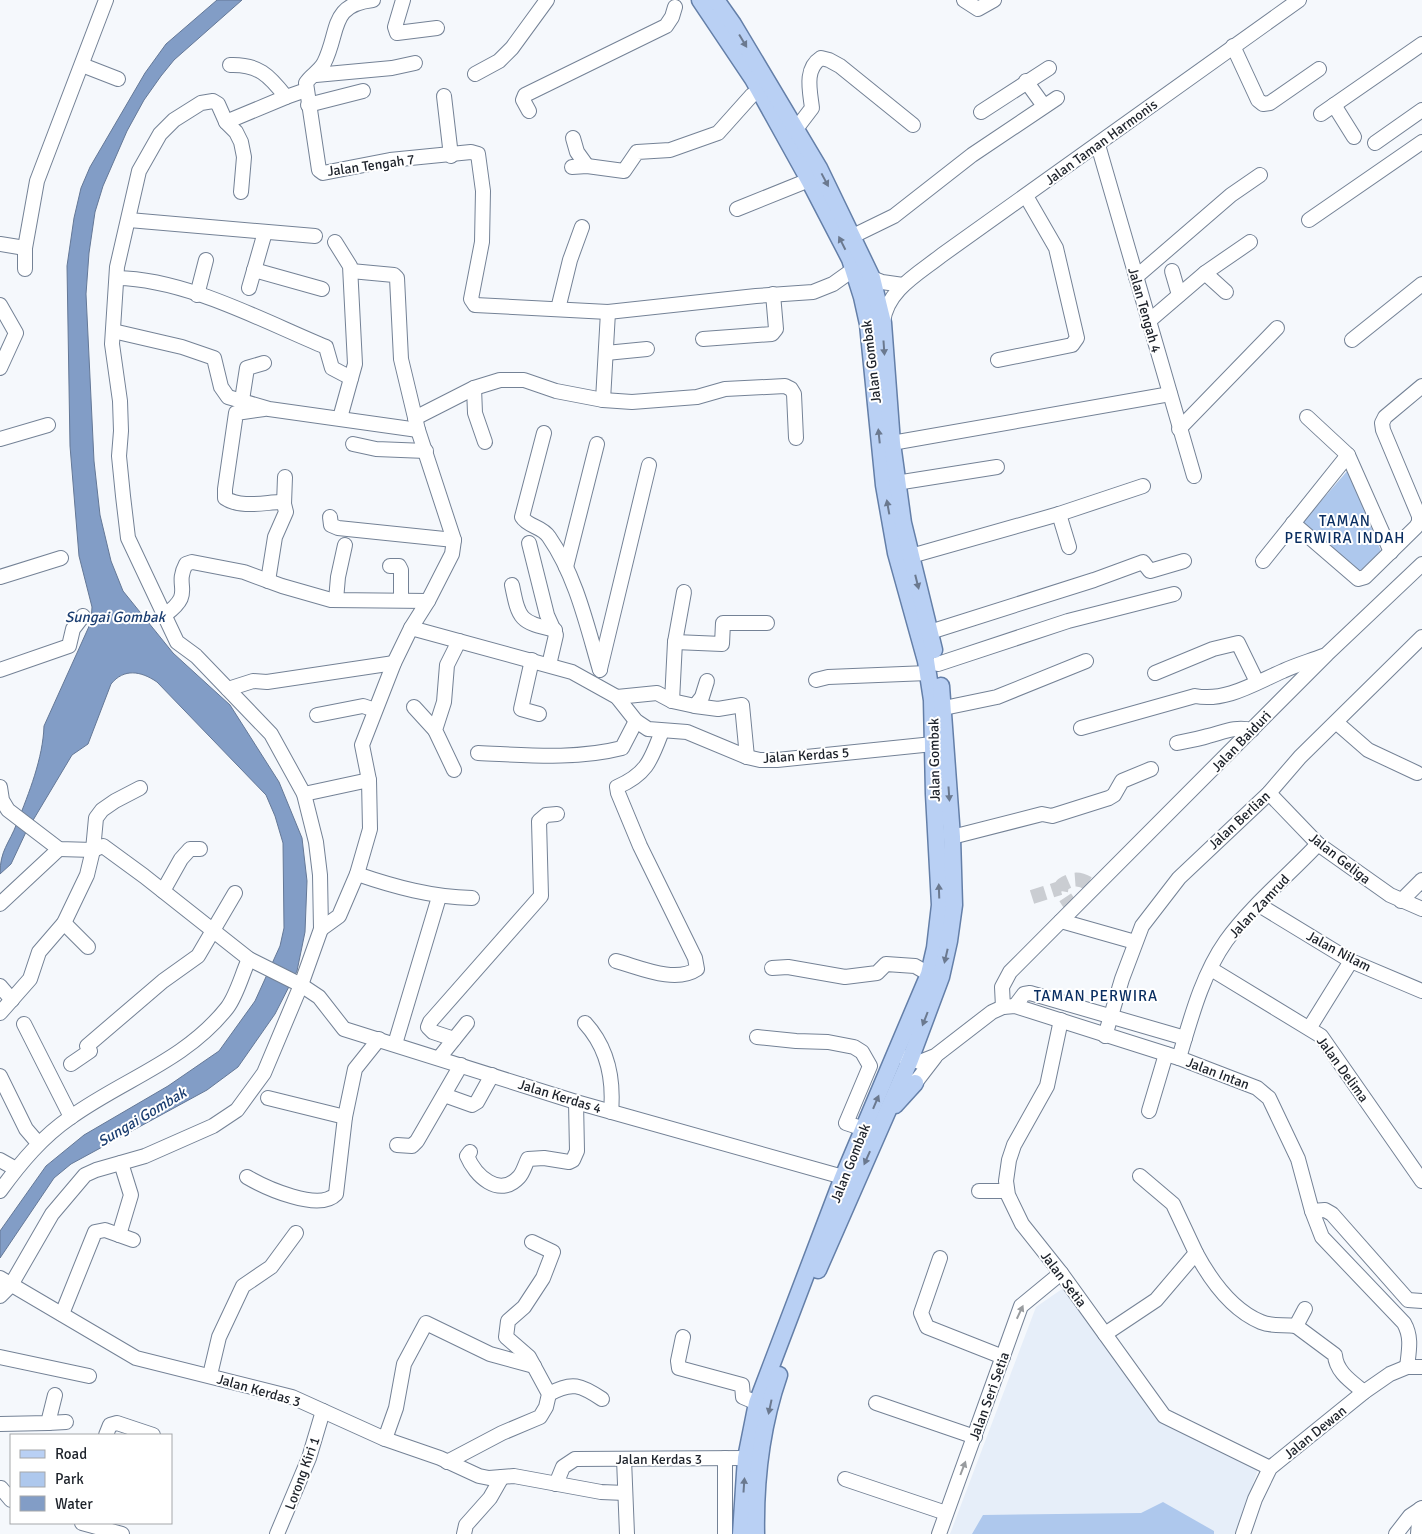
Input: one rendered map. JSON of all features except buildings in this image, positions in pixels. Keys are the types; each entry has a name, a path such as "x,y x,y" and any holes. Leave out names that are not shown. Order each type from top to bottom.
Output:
{"main road":[{"name":"Jalan Gombak","path":"700,0 753,79 809,180 854,269 868,324 884,485 896,554 944,708 954,905 950,941 941,977 903,1057"},
{"name":"Jalan Gombak","path":"716,0 733,24 796,129 854,236 872,278 883,323 896,483 910,556 930,632 933,668 933,744 940,905 935,948 903,1057 902,1078 806,1300 773,1394 759,1459 755,1497 756,1534"},
{"path":"679,2 752,94 766,103"},
{"name":"Jalan Gombak","path":"741,1534 746,1458 758,1403 843,1177 864,1129 902,1078"}],"street":[{"path":"25,269 26,248 37,181 106,0"},
{"path":"316,75 324,62 341,15 347,7 356,2 373,0"},
{"path":"403,0 395,27 397,33 437,28"},
{"path":"475,74 499,61 512,48 547,0"},
{"path":"964,0 978,9 985,7 994,0"},
{"name":"Jalan Taman Harmonis","path":"883,323 886,306 896,291 903,285 1299,0"},
{"path":"528,112 523,100 525,95 666,26 679,2"},
{"path":"1321,114 1422,44"},
{"path":"1233,46 1258,100 1263,104 1270,103 1319,69"},
{"path":"796,129 812,108 809,76 816,62 821,58 840,66 912,125"},
{"path":"226,122 306,90 309,78 316,75 392,68 415,63"},
{"path":"230,65 247,64 271,77 286,97"},
{"path":"82,65 118,79"},
{"path":"980,112 1049,68"},
{"path":"1026,81 1044,106"},
{"name":"Jalan Tengah 7","path":"306,90 319,170 324,173 390,160 451,156 471,152 478,154 483,191 482,242 472,302 475,305 558,309"},
{"path":"308,105 363,91"},
{"path":"572,167 587,166 624,171 637,152 670,150 718,133 752,94"},
{"path":"444,96 451,156"},
{"path":"854,236 894,216 972,154 1057,98"},
{"path":"0,1296 5,1282 52,1214 72,1188 85,1175 144,1156 213,1126 237,1110 264,1073 298,983 321,929 317,850 304,794 271,734 196,656 177,642 128,538 119,456 121,420 112,344 117,278 121,246 129,220 131,200 145,157 160,134 174,120 201,103 212,102 218,104 226,122 236,132 241,142 244,157 241,192"},
{"path":"1334,104 1354,137"},
{"path":"1375,142 1422,110"},
{"path":"573,138 577,152 587,166"},
{"path":"1309,220 1422,142"},
{"name":"Jalan Tengah 4","path":"1098,144 1194,476"},
{"path":"1136,277 1231,195 1260,175"},
{"path":"737,209 809,180"},
{"path":"998,360 1072,344 1076,338 1056,248 1026,196"},
{"path":"129,220 316,236"},
{"path":"582,227 570,260 558,309 608,312 773,294 813,292 833,284 854,269"},
{"path":"249,288 265,232"},
{"path":"335,242 348,260 351,271 355,364 340,418"},
{"path":"1149,321 1205,273 1250,242"},
{"path":"0,244 26,248"},
{"path":"197,294 206,260"},
{"path":"254,270 322,289"},
{"path":"321,929 339,916 357,874 370,829 368,780 362,745 394,663 452,554 454,540 416,424 401,359 397,278 394,275 351,271"},
{"path":"1172,271 1179,295"},
{"path":"1205,273 1226,292"},
{"path":"117,278 132,278 197,294 234,306 326,347 332,368 351,378"},
{"path":"872,278 903,285"},
{"path":"1352,340 1422,284"},
{"path":"703,339 772,334 776,330 773,294"},
{"path":"0,305 16,333 0,368"},
{"path":"603,400 608,312"},
{"path":"1180,429 1277,328"},
{"path":"113,331 182,347 214,358 221,387 228,397 269,408 340,418 416,424 474,388 500,380 524,380 556,391 603,400 632,402 698,397 725,389 785,386 791,389 794,394 796,438"},
{"path":"606,353 647,349"},
{"path":"242,400 247,368 264,363"},
{"path":"1293,523 1352,576 1358,579 1365,578 1391,552 1419,533 1418,516 1382,430 1382,423 1385,417 1422,386"},
{"path":"474,388 475,413 485,442"},
{"path":"892,443 1170,394"},
{"path":"269,408 236,413 225,498 240,504 279,502 284,504"},
{"path":"1307,417 1348,456 1391,552"},
{"path":"0,439 48,425"},
{"path":"0,426 14,434"},
{"path":"544,433 522,517 526,522 545,531 566,567 599,677"},
{"path":"353,444 376,449 426,452"},
{"path":"566,567 597,444"},
{"path":"1263,561 1348,456"},
{"path":"599,677 649,465"},
{"path":"896,483 996,467"},
{"path":"268,581 275,537 286,512 284,504 285,477"},
{"path":"910,556 1059,514 1143,486"},
{"path":"1059,514 1069,547"},
{"path":"330,517 331,525 338,528 454,540"},
{"path":"528,544 546,615 555,630 549,665"},
{"path":"336,600 338,577 345,545"},
{"path":"0,577 61,558"},
{"path":"930,632 1094,580 1143,562 1150,571 1184,561"},
{"path":"165,615 179,604 182,598 184,569 186,564 192,562 244,572 268,581 336,600 428,601"},
{"name":"Jalan Baiduri","path":"1009,1006 1002,987 1010,972 1327,654 1422,564"},
{"path":"390,566 399,566 402,570 402,600"},
{"path":"512,585 516,605 522,620 531,625 555,630"},
{"path":"672,701 675,642 684,592"},
{"path":"816,680 828,677 933,668 1068,621 1174,594"},
{"path":"0,670 70,646 73,629 82,616"},
{"path":"675,642 722,644 723,623 767,623"},
{"name":"Jalan Kerdas 5","path":"411,628 572,672 599,677 636,721 648,729 687,732 746,757 760,760 777,760 933,744"},
{"name":"Jalan Berlian","path":"1105,1036 1135,942 1142,926 1179,878 1269,793 1300,758 1422,638"},
{"path":"435,730 444,702 447,665 459,641"},
{"path":"1155,673 1214,649 1238,643 1257,682"},
{"path":"1081,728 1196,696 1209,699 1242,690 1257,682 1327,654"},
{"path":"532,660 521,709 539,714"},
{"path":"944,708 996,697 1086,661"},
{"path":"228,689 254,681 267,682 394,663"},
{"path":"695,706 702,697 707,681"},
{"path":"617,697 657,693 672,701 695,706 718,708 742,705 746,757"},
{"path":"317,715 363,706 375,710"},
{"path":"414,707 435,730 454,770"},
{"path":"478,753 564,756 613,750 622,748 636,721"},
{"path":"1337,723 1368,750 1417,773"},
{"path":"1177,744 1240,727 1252,730"},
{"path":"616,960 659,973 689,975 697,969 695,958 640,846 617,787 638,776 646,768 662,731"},
{"path":"952,837 1042,814 1052,816 1109,798 1114,795 1122,782 1151,769"},
{"path":"304,794 368,780"},
{"path":"0,787 2,800 8,810 60,849 93,850"},
{"path":"0,1013 30,979 38,952 64,923 87,875 93,850 95,823 102,810 140,788"},
{"name":"Jalan Geliga","path":"1269,793 1318,844 1390,895 1422,909"},
{"path":"454,1039 433,1032 428,1027 430,1022 542,896 539,821 546,814 557,814"},
{"name":"Jalan Zamrud","path":"1180,1058 1196,1000 1225,942 1258,905 1318,844"},
{"name":"Jalan Kerdas 4","path":"93,850 103,846 255,962 298,983 319,997 344,1029 576,1102 843,1177"},
{"path":"0,904 60,849"},
{"path":"163,891 181,859 190,849 200,849"},
{"path":"357,874 387,885 439,897 472,898"},
{"path":"1401,901 1422,880"},
{"path":"72,1064 90,1050 87,1046 163,981 198,956 235,893"},
{"path":"395,1044 439,897"},
{"name":"Jalan Nilam","path":"1258,905 1351,961 1420,987"},
{"path":"1061,921 1135,942"},
{"path":"64,923 88,947"},
{"path":"1310,1027 1351,961"},
{"path":"0,1191 38,1143 71,1116 160,1066 197,1038 228,1007 255,962"},
{"path":"772,968 788,967 820,971 845,977 877,973 886,964 915,966 928,974"},
{"name":"Jalan Delima","path":"1211,969 1310,1027 1321,1036 1422,1181"},
{"path":"0,986 12,1000"},
{"path":"902,1078 1024,994 1030,993 1185,1038"},
{"name":"Jalan Intan","path":"1009,1006 1061,1020 1105,1036 1180,1058 1257,1088 1269,1098 1298,1159 1312,1211 1322,1237 1395,1313 1409,1332 1407,1366"},
{"name":"Jalan Setia","path":"1061,1020 1048,1086 1014,1145 1009,1160 1006,1181 1007,1191 1022,1224 1061,1274 1164,1416 1270,1468"},
{"path":"439,1058 467,1023"},
{"path":"585,1023 597,1036 603,1048 613,1089 611,1112"},
{"path":"24,1024 71,1116"},
{"path":"757,1036 796,1041 828,1042 854,1047 862,1052 870,1066 846,1123 864,1129"},
{"path":"247,1176 262,1185 293,1196 318,1202 330,1201 336,1194 345,1117 355,1069 379,1039"},
{"path":"1149,1111 1166,1054"},
{"path":"903,1057 920,1062 935,1056"},
{"path":"397,1145 412,1146 417,1141 461,1065"},
{"path":"444,1095 472,1105 476,1102 492,1075"},
{"path":"0,1076 26,1128 38,1143"},
{"path":"268,1098 345,1117"},
{"path":"470,1152 467,1156 472,1168 490,1184 504,1185 519,1177 528,1160 544,1158 569,1162 573,1160 577,1151 576,1102"},
{"path":"0,1160 16,1169"},
{"path":"118,1235 131,1195 121,1162"},
{"path":"1140,1176 1173,1204 1211,1280 1230,1300 1260,1322 1275,1326 1296,1326 1335,1355 1336,1362 1344,1375 1364,1392"},
{"path":"979,1191 1007,1191"},
{"path":"1312,1211 1325,1210 1332,1214 1415,1301 1395,1313"},
{"path":"62,1314 95,1232 105,1230 133,1240"},
{"path":"210,1375 219,1337 243,1286 272,1267 296,1233"},
{"path":"447,1462 502,1433 540,1417 546,1407 549,1394 529,1357 506,1337 508,1321 524,1307 543,1278 552,1252 532,1242"},
{"path":"1105,1334 1156,1300 1196,1253"},
{"path":"940,1258 921,1313 927,1327 1003,1357"},
{"name":"Jalan Seri Setia","path":"939,1534 1021,1306 1061,1274"},
{"name":"Jalan Kerdas 3","path":"5,1282 136,1358 292,1397 386,1439 480,1476 514,1476 601,1492 625,1493"},
{"path":"1296,1326 1305,1309"},
{"path":"386,1439 396,1408 404,1364 426,1323 490,1354 534,1366"},
{"path":"683,1337 679,1354 679,1368 742,1385 743,1398 758,1403"},
{"path":"0,1357 89,1376"},
{"path":"1407,1366 1422,1367"},
{"name":"Jalan Dewan","path":"1243,1534 1255,1499 1270,1468 1364,1392 1390,1374 1407,1366"},
{"path":"549,1394 562,1386 580,1386 602,1400"},
{"path":"48,1423 55,1395"},
{"path":"876,1403 975,1437"},
{"name":"Lorong Kiri 1","path":"277,1534 309,1458 323,1411"},
{"path":"0,1424 66,1422"},
{"path":"106,1434 110,1425 117,1423 150,1434"},
{"path":"725,1458 725,1534"},
{"name":"Jalan Kerdas 3","path":"556,1484 563,1467 575,1459 746,1458"},
{"path":"624,1459 628,1534"},
{"path":"464,1534 466,1525 490,1498 502,1477"},
{"path":"845,1479 946,1513"},
{"path":"1396,1534 1410,1516 1421,1508"},
{"path":"1418,1534 1421,1508"},
{"path":"86,1524 122,1534"}],"shaded area":[{"path":"1062,1289 1162,1418 1259,1466 1236,1534 950,1534 1036,1307"}],"green space":[{"path":"1348,470 1381,551 1358,573 1302,523"},
{"path":"1163,1502 1214,1531 1214,1534 972,1534 983,1515 1141,1513"}],"water":[{"name":"Sungai Gombak","path":"217,0 242,0 174,60 144,100 127,131 103,186 95,212 86,294 94,461 100,515 111,561 123,591 173,653 230,705 279,782 302,838 307,881 305,932 297,971 275,1014 238,1067 207,1090 71,1164 54,1178 0,1258 0,1231 46,1166 84,1135 168,1086 219,1051 255,1001 280,946 284,928 283,843 266,795 157,682 145,675 127,673 121,675 111,684 88,744 72,755 26,832 11,864 0,874 3,853 17,823 35,775 44,726 91,622 92,607 79,556 70,446 67,266 74,218 81,188 90,167 145,73 166,44"}],"tunnel":[{"path":"1073,909 1061,891 1062,885 1071,880 1079,880 1087,882 1095,888"},
{"path":"1032,897 1060,888"}],"district":[{"name":"TAMAN PERWIRA INDAH","path":"1345,530"},
{"name":"TAMAN PERWIRA","path":"1096,996"}]}
